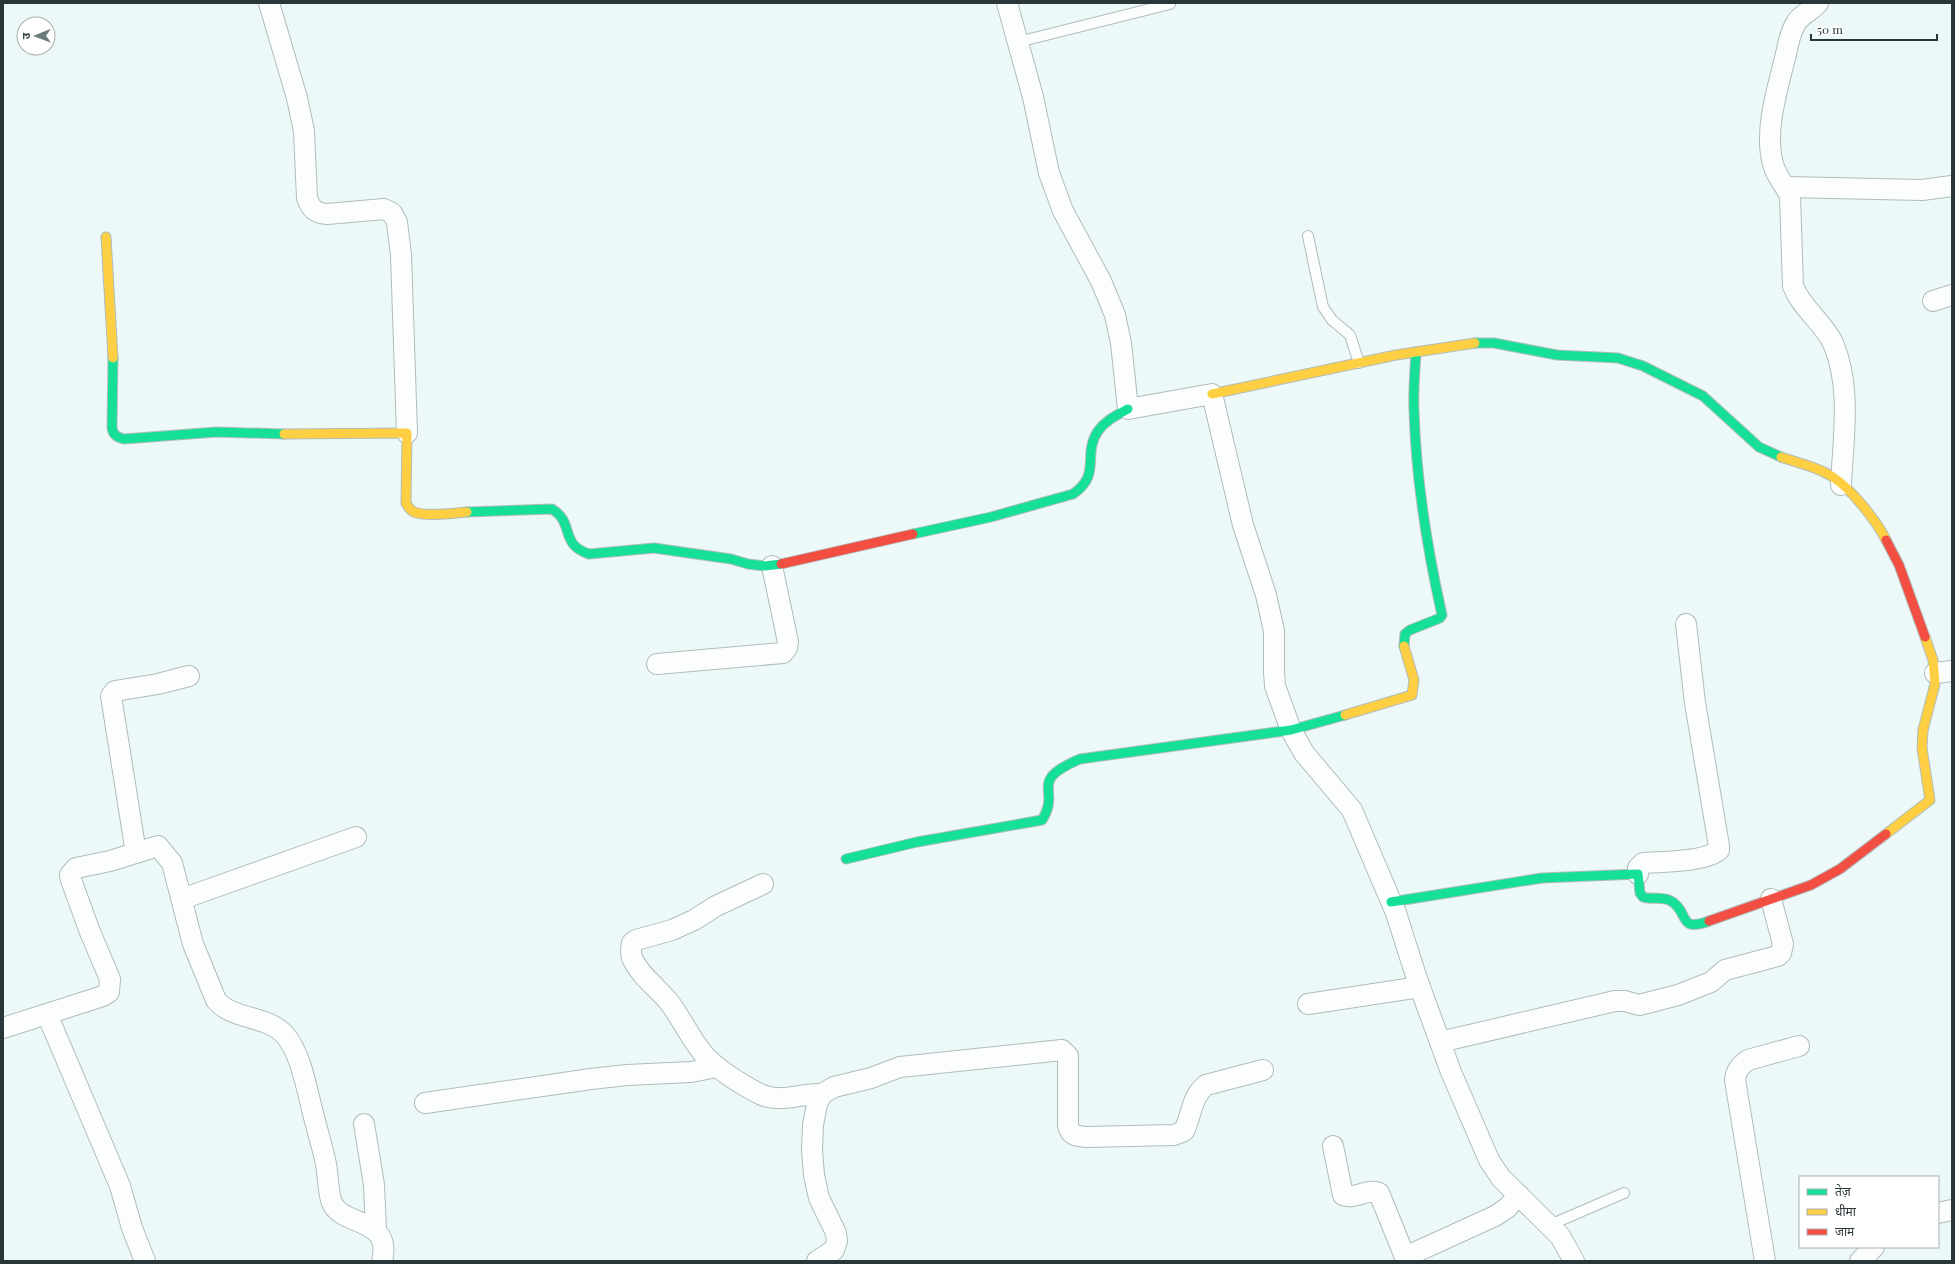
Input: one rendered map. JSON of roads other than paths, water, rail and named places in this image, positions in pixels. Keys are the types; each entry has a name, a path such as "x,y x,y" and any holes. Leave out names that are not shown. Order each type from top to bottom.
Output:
{"street":[{"path":"269,3 297,98 304,131 307,198 311,208 319,214 384,209 392,213 397,222 403,280 407,433 406,503 409,509 414,513 422,514 552,509 558,512 564,521 572,547 579,552 589,554 654,548 731,559 748,564 772,566 991,517 1073,494 1083,487 1089,477 1093,441 1099,430 1110,419 1128,409 1212,394 1416,352 1476,343 1494,343 1557,355 1618,358 1643,366 1703,396 1758,447 1780,457 1808,466 1833,478 1862,505 1881,530 1899,565 1933,660 1944,672 1935,684 1923,730 1922,748 1930,794 1930,800 1928,803 1907,817 1840,868 1810,885 1704,924 1690,925 1675,903 1670,900 1643,897 1640,893 1638,874 1638,868 1643,863 1679,861 1713,854 1719,850 1695,703 1686,624"},
{"path":"1006,3 1034,97 1051,180 1063,211 1101,281 1115,315 1121,343 1128,409"},
{"path":"1818,3 1803,15 1793,28 1776,93 1770,144 1772,164 1790,196 1793,286 1798,298 1823,328 1833,343 1843,382 1845,412 1841,485"},
{"path":"1786,187 1922,190 1952,186"},
{"path":"106,237 112,339 112,428 113,433 117,437 124,439 216,432 279,434 407,433"},
{"path":"1933,300 1952,295"},
{"path":"846,859 917,842 1042,820 1046,816 1048,810 1047,784 1050,776 1055,770 1065,764 1080,759 1290,730 1399,700 1412,695 1415,689 1415,682 1404,645 1405,634 1410,630 1435,620 1442,615 1430,561 1417,453 1414,409 1416,352"},
{"path":"1212,394 1243,526 1266,595 1274,631 1274,671 1276,686 1290,730 1304,753 1352,810 1391,902 1440,1042 1472,1123 1489,1160 1501,1178 1560,1236 1574,1261"},
{"path":"657,664 783,653 787,648 788,642 772,566"},
{"path":"136,852 111,696 115,691 158,684 189,676"},
{"path":"182,899 356,837"},
{"path":"3,1028 103,996 109,992 110,979 90,932 71,880 72,871 76,868 110,861 158,846 172,863 193,944 216,1000 221,1006 229,1010 268,1024 284,1034 292,1046 304,1078 326,1164 331,1200 341,1214 376,1230"},
{"path":"1391,902 1542,878 1638,874"},
{"path":"763,884 716,906 694,920 672,930 636,940 632,943 630,949 636,965 668,1002 695,1044 707,1059 717,1067 762,1095 774,1098 785,1098 809,1094 822,1094"},
{"path":"1440,1042 1615,1000 1626,1001 1639,1005 1669,997 1711,982 1726,970 1778,956 1781,953 1783,944 1771,899"},
{"path":"1308,1004 1420,987"},
{"path":"47,1014 120,1186 132,1228 145,1261"},
{"path":"1765,1261 1735,1080 1736,1071 1748,1060 1799,1046"},
{"path":"817,1261 834,1250 837,1241 836,1233 819,1198 814,1175 812,1150 813,1125 817,1104 822,1094 834,1086 871,1078 900,1068 1062,1050 1066,1052 1068,1056 1069,1132 1073,1135 1086,1137 1174,1135 1184,1131 1194,1099 1206,1084 1263,1070"},
{"path":"425,1103 627,1075 685,1073 717,1067"},
{"path":"364,1124 373,1178 376,1230 383,1246 382,1261"},
{"path":"1333,1146 1343,1195 1351,1196 1371,1191 1379,1193 1405,1259 1495,1216 1507,1208 1519,1195"},
{"path":"1939,1213 1952,1210"},
{"path":"1860,1261 1873,1248"}],"lane":[{"path":"1018,42 1170,4"},
{"path":"1308,236 1323,307 1332,320 1350,335 1359,363"},
{"path":"1550,1225 1624,1193"}]}
